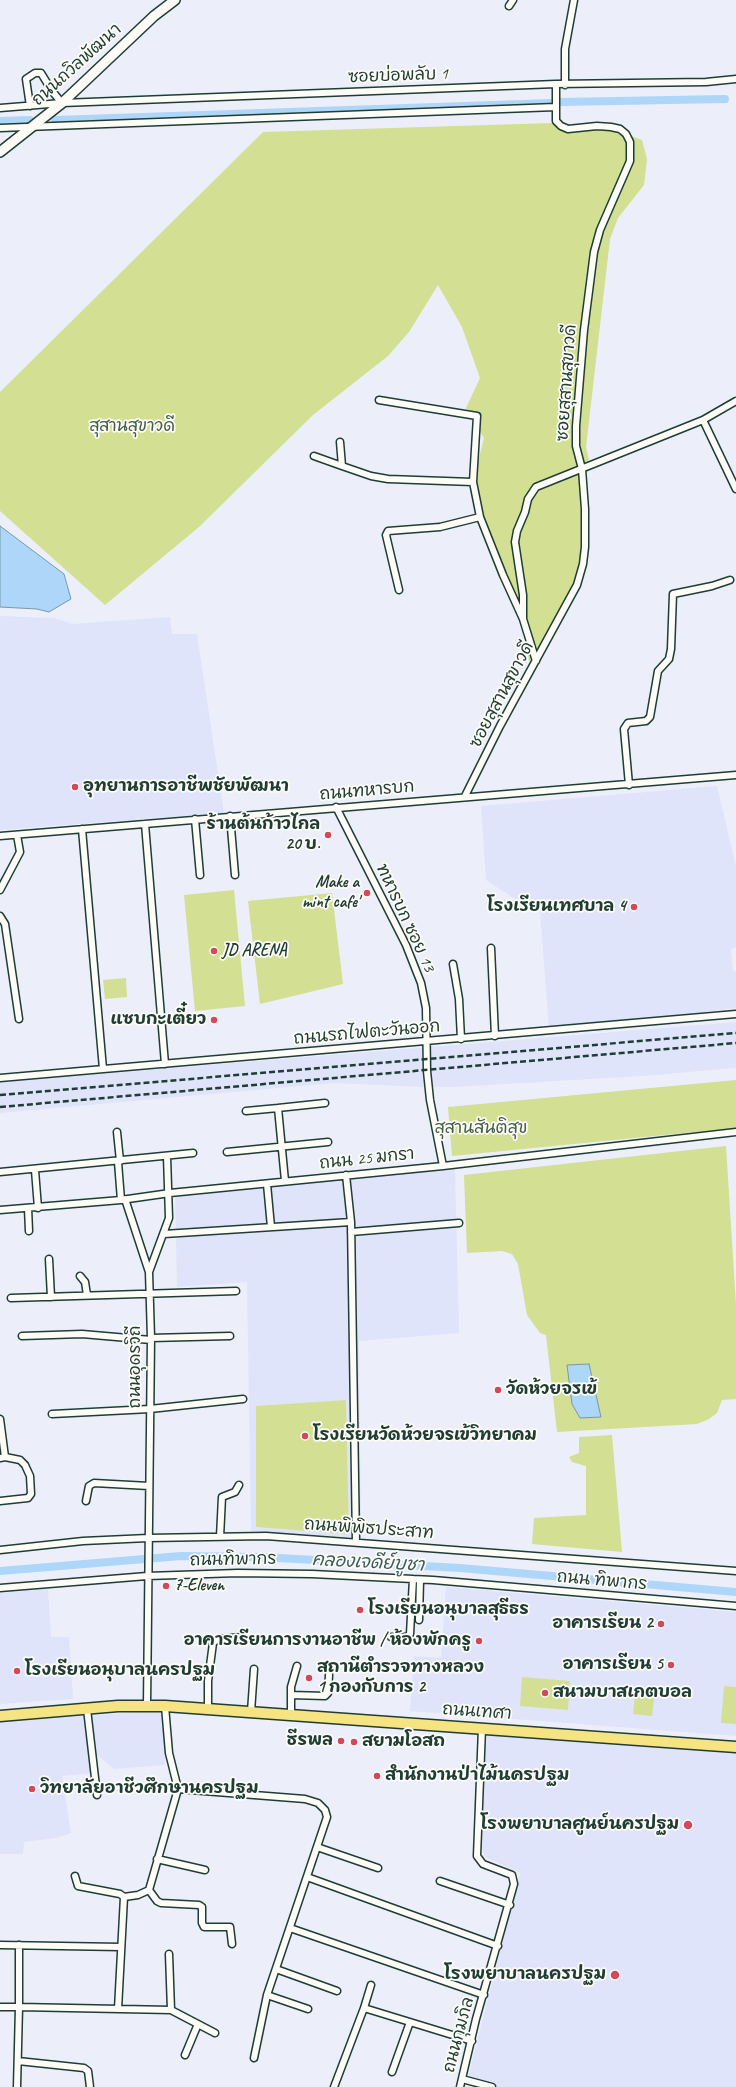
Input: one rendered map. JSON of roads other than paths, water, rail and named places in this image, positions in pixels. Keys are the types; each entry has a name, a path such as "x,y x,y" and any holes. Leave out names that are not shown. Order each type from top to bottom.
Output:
{"main road":[{"name":"ถนนเทศา","path":"0,1716 147,1705 736,1747"}],"street":[{"name":"ถนนถวิลพัฒนา","path":"0,152 62,102 154,16 175,0"},
{"path":"565,85 565,49 574,0"},
{"path":"30,106 26,79 35,73 41,73 52,92 62,102"},
{"name":"ซอยบ่อพลับ 1","path":"0,108 62,102 556,84 706,82 736,79"},
{"name":"ซอยสุสานสุขาวดี","path":"465,796 577,585 583,564 585,547 582,469 576,446 576,426 584,330 593,259 600,230 630,161 630,142 626,134 620,129 611,126 568,129 561,126 556,121 556,84"},
{"path":"0,128 556,107"},
{"path":"379,400 477,416 473,482 480,517 503,575 523,619 536,661"},
{"path":"523,619 523,595 515,542 528,498 536,487 703,420 736,401"},
{"path":"703,420 736,489"},
{"path":"340,442 342,466"},
{"path":"314,456 371,476 388,479 473,482"},
{"path":"398,590 386,535 388,531 440,527 480,517"},
{"path":"629,785 624,729 628,723 646,721 650,717 658,671 670,659 672,649 673,594 730,580"},
{"name":"ถนนทหารบก","path":"0,836 465,796 629,785 736,775"},
{"name":"ทหารบก ซอย 13","path":"336,807 406,945 421,983 426,1008 426,1042 430,1100 443,1166"},
{"path":"230,816 234,875"},
{"path":"196,819 200,875"},
{"path":"145,824 165,1064"},
{"path":"82,829 103,1069"},
{"path":"0,890 20,852 17,835"},
{"path":"0,916 5,924 7,934 20,1019"},
{"path":"491,948 495,1036"},
{"path":"453,964 459,999 461,1039"},
{"name":"ถนนรถไฟตะวันออก","path":"0,1078 736,1014"},
{"path":"246,1111 325,1103"},
{"path":"278,1108 285,1181"},
{"name":"ถนนอุดรวิถี","path":"117,1132 123,1200 149,1272 151,1339 147,1576 147,1705"},
{"name":"ถนน 25 มกรา","path":"0,1210 123,1200 170,1193 443,1166 736,1132"},
{"path":"227,1152 328,1142"},
{"path":"0,1172 35,1170 193,1153"},
{"path":"149,1272 169,1218 170,1193 167,1156"},
{"path":"35,1170 38,1208"},
{"path":"346,1175 351,1232 356,1542"},
{"path":"267,1184 271,1228"},
{"path":"28,1208 29,1231"},
{"path":"164,1234 350,1222"},
{"path":"351,1232 459,1223"},
{"path":"49,1259 51,1297"},
{"path":"80,1276 85,1282 87,1295"},
{"path":"11,1298 236,1291"},
{"path":"22,1336 82,1334 151,1339 230,1336"},
{"path":"52,1414 150,1409 243,1399"},
{"path":"0,1418 2,1457 20,1460 25,1465 30,1476 32,1494 28,1498 0,1501"},
{"path":"86,1502 89,1486 94,1483 149,1486"},
{"path":"220,1537 222,1497 235,1492 239,1485"},
{"name":"ถนนพิพิธประสาท","path":"0,1550 83,1542 148,1538 266,1536 736,1571"},
{"name":"ถนนทิพากร","path":"0,1588 147,1576 238,1573 304,1573 467,1583"},
{"path":"391,1637 407,1637 410,1634 413,1579"},
{"path":"419,1620 420,1580"},
{"name":"ถนน ทิพากร","path":"467,1583 736,1606"},
{"path":"208,1709 208,1681 212,1644 218,1639 243,1637"},
{"path":"291,1715 293,1677 297,1666"},
{"path":"251,1712 254,1669"},
{"path":"291,1695 325,1696 328,1693 329,1675"},
{"path":"149,1890 178,1789 169,1753 166,1706"},
{"path":"87,1709 97,1795"},
{"name":"ถนนกุมภิล","path":"460,2087 476,2019 510,1906 514,1884 512,1875 483,1864 477,1856 482,1728"},
{"path":"178,1789 305,1799 318,1802 326,1810 327,1818 267,1995 254,2058"},
{"path":"317,1848 378,1868"},
{"path":"157,1859 205,1870"},
{"path":"75,1876 78,1886 120,1894 124,1897 138,1895 149,1890"},
{"path":"307,1877 498,1946"},
{"path":"440,1881 510,1906"},
{"path":"149,1890 157,1901 161,1903 199,1905 202,1908 202,1923 204,1927 230,1927 232,1944"},
{"path":"118,2009 124,1897"},
{"path":"290,1928 484,1995"},
{"path":"0,1945 121,1947"},
{"path":"17,2087 19,1945"},
{"path":"169,1954 171,2010"},
{"path":"276,1969 337,1991"},
{"path":"334,2087 364,2008 371,1985"},
{"path":"267,1995 308,2009"},
{"path":"0,2007 171,2010 215,2032"},
{"path":"364,2008 472,2041"},
{"path":"392,2072 410,2022"},
{"path":"184,2055 198,2024"},
{"path":"18,2061 84,2068 88,2071 90,2087"},
{"path":"462,2079 492,2087"}],"water":[{"path":"0,526 64,574 71,599 49,612 37,609 0,607"},
{"path":"589,1364 601,1417 580,1418 572,1404 567,1365"}],"waterway":[{"path":"561,102 725,99"},
{"path":"55,120 552,103"},
{"path":"0,121 30,120"},
{"name":"คลองเจดีย์บูชา","path":"0,1571 181,1556 260,1557 460,1568 736,1592"}],"railway":[{"path":"0,1095 736,1033"},
{"path":"0,1107 736,1043"}],"place":[{"name":"อุทยานการอาชีพชัยพัฒนา","path":"75,787"},
{"name":"ร้านต้นก้าวไกล 20 บ.","path":"328,835"},
{"name":"Make a mint cafe'","path":"367,893"},
{"name":"โรงเรียนเทศบาล 4","path":"634,907"},
{"name":"JD ARENA","path":"214,951"},
{"name":"แซบกะเตี๋ยว","path":"214,1020"},
{"name":"วัดห้วยจรเข้","path":"498,1390"},
{"name":"โรงเรียนวัดห้วยจรเข้วิทยาคม","path":"305,1436"},
{"name":"7-Eleven","path":"166,1586"},
{"name":"โรงเรียนอนุบาลสุธีธร","path":"360,1610"},
{"name":"อาคารเรียน 2","path":"661,1624"},
{"name":"อาคารเรียนการงานอาชีพ / ห้องพักครู","path":"479,1641"},
{"name":"อาคารเรียน 5","path":"671,1665"},
{"name":"โรงเรียนอนุบาลนครปฐม","path":"17,1671"},
{"name":"สถานีตำรวจทางหลวง 1 กองกับการ 2","path":"309,1678"},
{"name":"สนามบาสเกตบอล","path":"545,1693"},
{"name":"ธีรพล","path":"341,1741"},
{"name":"สยามโอสถ","path":"354,1742"},
{"name":"สำนักงานป่าไม้นครปฐม","path":"377,1776"},
{"name":"วิทยาลัยอาชีวศึกษานครปฐม","path":"32,1789"},
{"name":"โรงพยาบาลศูนย์นครปฐม","path":"688,1825"},
{"name":"โรงพยาบาลนครปฐม","path":"615,1975"}],"park label":[{"name":"สุสานสุขาวดี","path":"132,427"},
{"name":"สุสานสันติสุข","path":"481,1129"}]}
